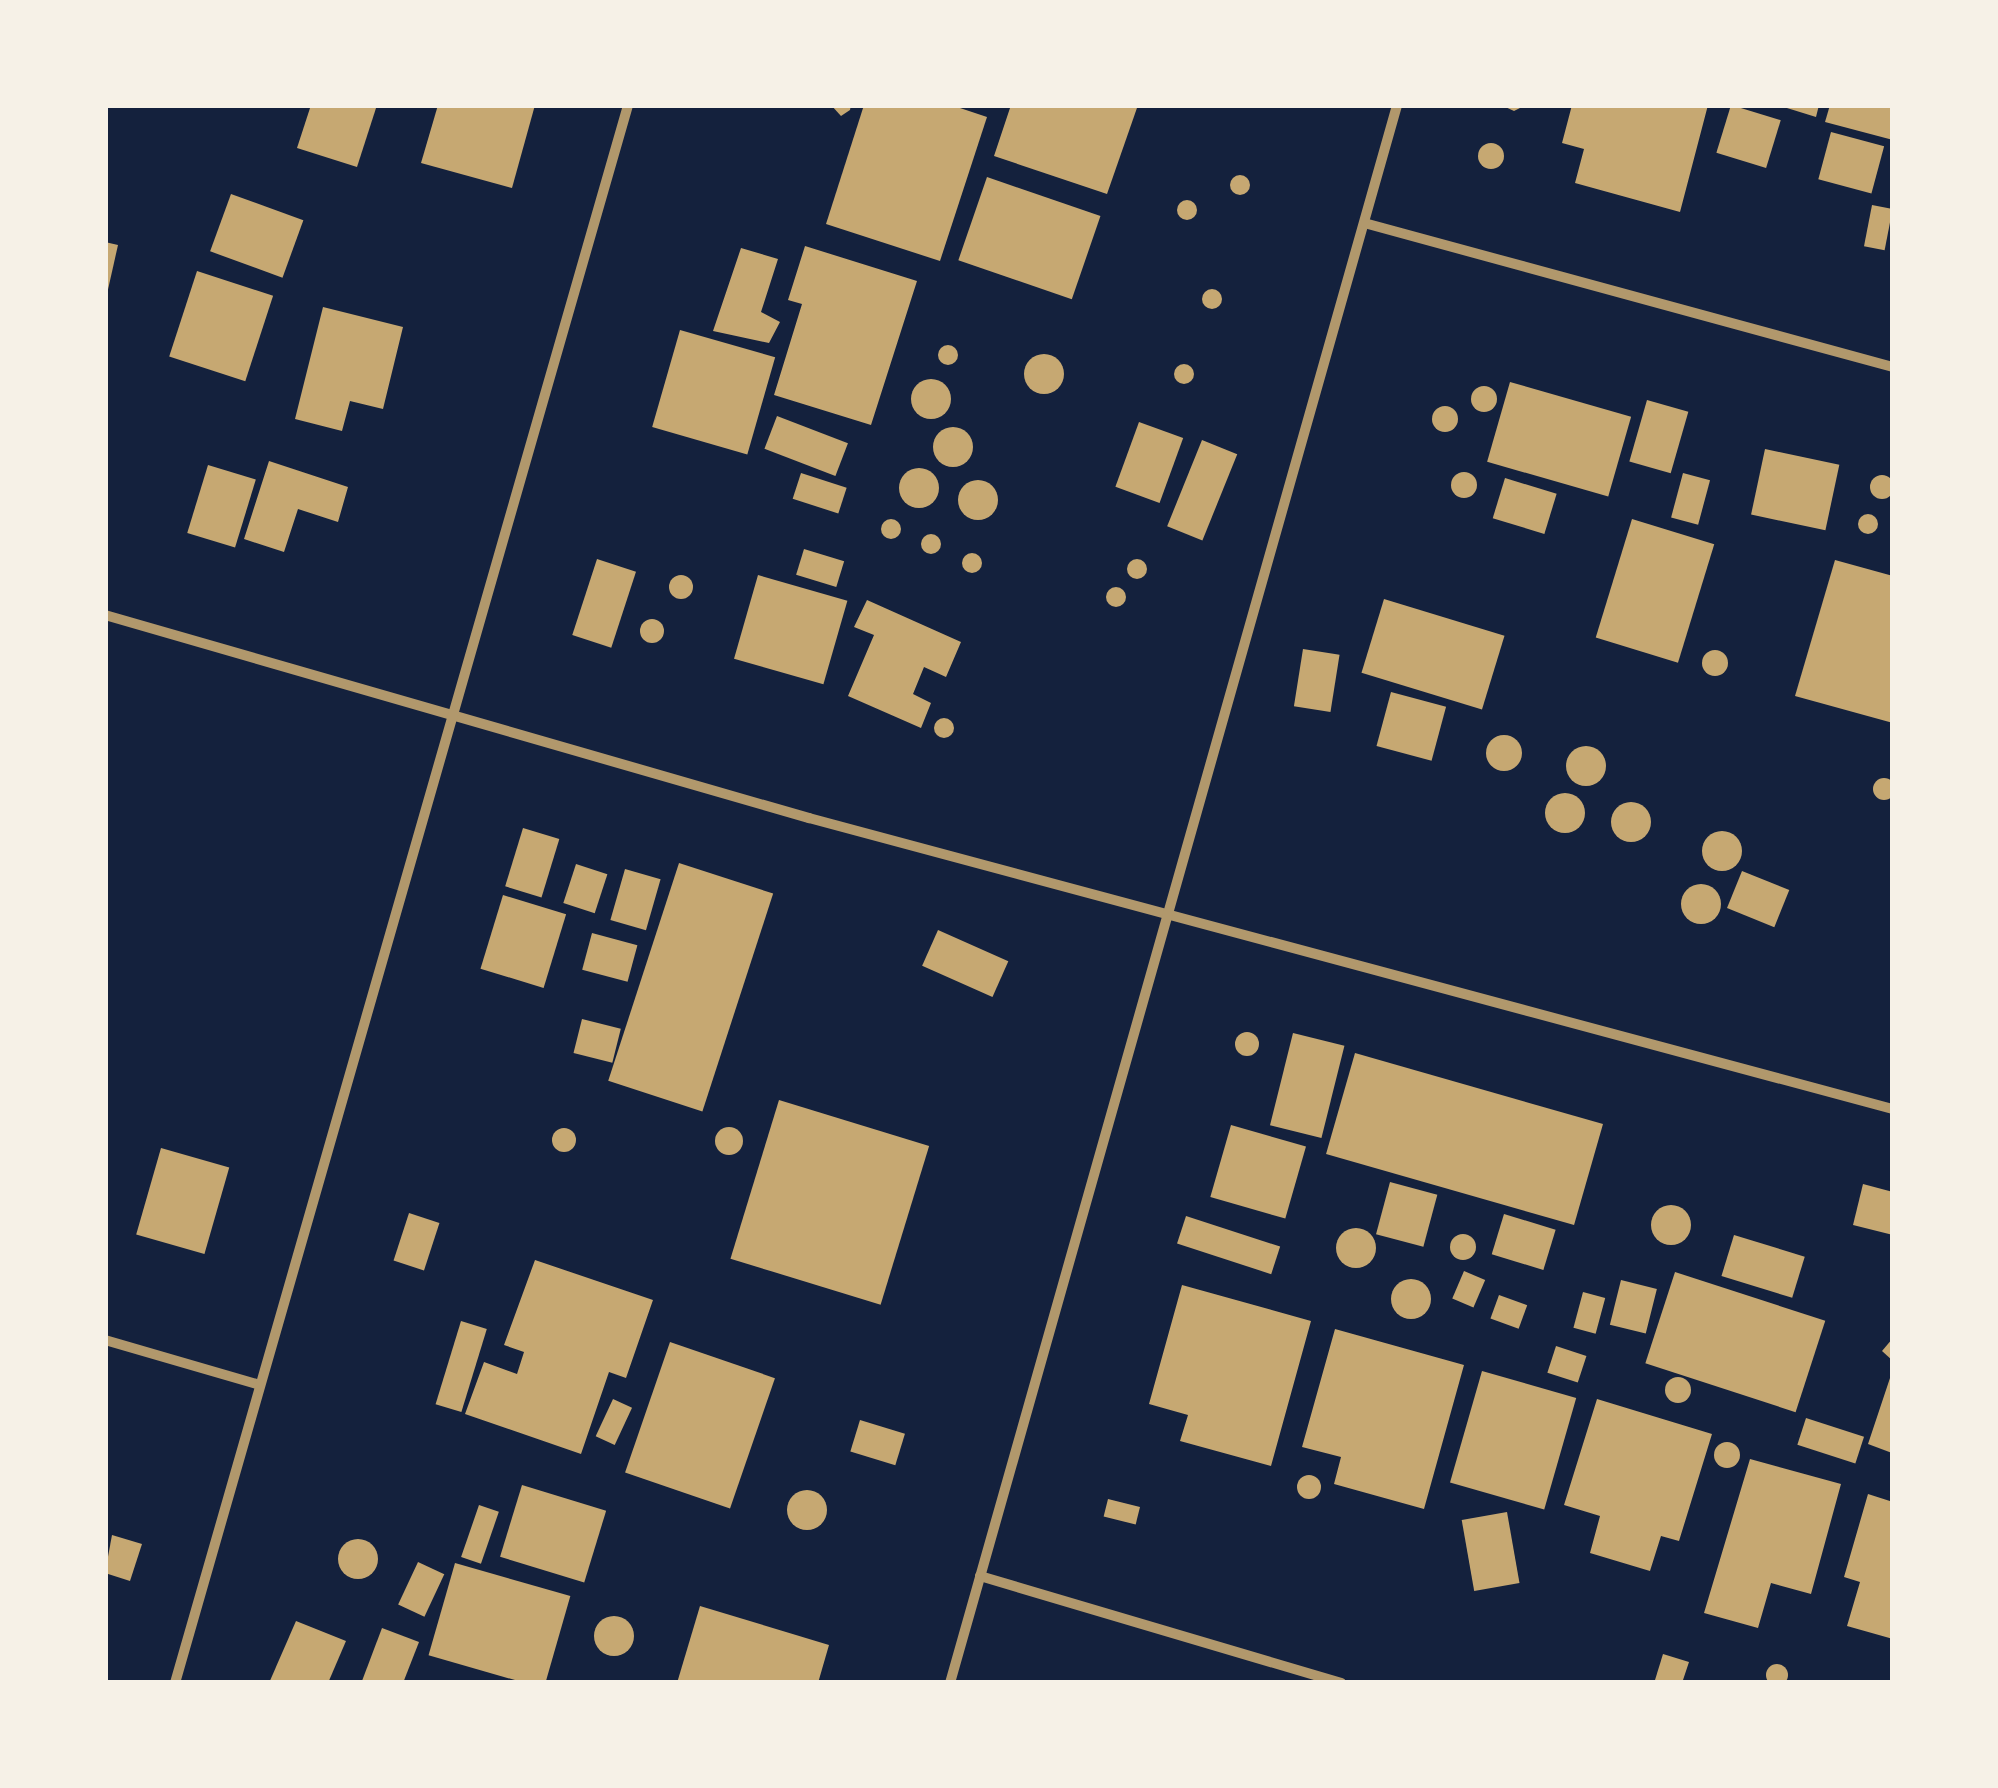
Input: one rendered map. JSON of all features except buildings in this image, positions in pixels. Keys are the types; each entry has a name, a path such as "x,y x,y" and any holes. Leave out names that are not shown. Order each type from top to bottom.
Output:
{"street":[{"path":"175,1683 256,1384 628,105"},
{"path":"950,1683 1174,912 1368,224 1397,105"},
{"path":"1368,224 1893,367"},
{"path":"105,615 1893,1109"},
{"path":"105,1340 256,1384"},
{"path":"980,1576 1342,1683"}]}
